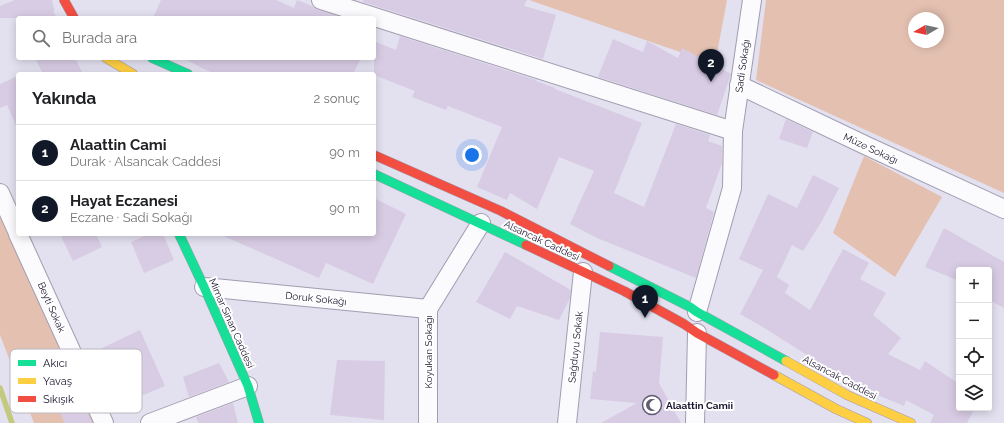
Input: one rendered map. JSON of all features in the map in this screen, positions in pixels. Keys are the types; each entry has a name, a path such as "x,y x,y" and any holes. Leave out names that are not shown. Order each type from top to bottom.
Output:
{"street":[{"path":"64,0 73,16"},
{"path":"321,0 371,16"},
{"name":"Sadi Sokağı","path":"697,312 732,188 733,131 752,0"},
{"path":"376,17 733,131"},
{"path":"109,60 130,72"},
{"path":"156,60 184,72"},
{"name":"Müze Sokağı","path":"739,86 1004,209"},
{"name":"Alsancak Caddesi","path":"376,157 501,211 683,303 847,395 911,423"},
{"name":"Alsancak Caddesi","path":"376,175 624,291 684,324 697,333 858,421"},
{"name":"Beyti Sokak","path":"0,193 16,228"},
{"name":"Koyukan Sokağı","path":"428,423 428,310 481,223"},
{"name":"Beyti Sokak","path":"20,236 71,349"},
{"name":"Mimar Sinan Caddesi","path":"180,236 204,286 248,386 259,423"},
{"name":"Sağduyu Sokak","path":"567,423 583,272"},
{"name":"Doruk Sokağı","path":"204,286 428,310"},
{"path":"695,423 697,312"},
{"path":"150,423 248,386"},
{"name":"Beyti Sokak","path":"100,413 104,423"}],"shaded area":[{"path":"529,0 727,0 715,64"},
{"path":"766,0 1004,0 1004,193 756,80"},
{"path":"864,156 942,197 895,277 833,233"},
{"path":"0,194 16,231 16,236 18,236 68,349 10,349 10,361 0,335"},
{"path":"30,413 96,413 100,423 34,423"}],"building":[{"path":"15,0 52,0 55,10 53,11 56,16 16,16 16,18 0,18 0,6"},
{"path":"161,0 276,0 294,8 297,0 318,10 338,16 154,16"},
{"path":"363,0 527,0 524,6 556,15 543,59 363,2"},
{"path":"400,36 536,80 642,123 614,193 644,207 676,124 710,135 708,141 722,146 722,163 706,208 714,212 696,278 597,238 570,224 594,171 559,157 537,209 510,193 507,200 477,187 502,127 448,106 446,110 412,97 415,91 376,76 376,72 374,72 374,60 376,60 376,42 396,50"},
{"path":"613,39 643,52 647,41 678,58 682,48 731,74 717,115 598,77"},
{"path":"36,60 76,60 82,72 42,72"},
{"path":"187,60 360,60 354,72 211,72"},
{"path":"16,77 16,125 7,105 0,108 0,84"},
{"path":"786,119 813,132 807,148 779,139"},
{"path":"813,175 839,188 822,221 803,251 792,245 777,277 789,285 785,293 810,310 843,249 869,263 860,279 886,293 873,315 901,338 888,354 920,370 925,361 956,382 956,411 973,411 967,423 930,423 934,415 906,400 904,406 875,394 835,373 740,314 763,270 739,259 768,194 797,208"},
{"path":"376,199 406,214 373,284 326,263 319,278 224,236 376,236"},
{"path":"944,228 1004,262 1004,308 992,302 992,267 956,267 956,280 925,267"},
{"path":"61,236 97,236 102,247 73,261"},
{"path":"144,236 164,236 174,260 144,273 131,242"},
{"path":"505,252 571,290 570,298 559,320 517,306 510,319 476,302"},
{"path":"140,330 165,386 142,396 142,349 100,349"},
{"path":"600,332 663,337 659,383 681,423 601,423 637,403 590,399 593,371 596,372"},
{"path":"337,360 385,361 384,420 330,415"},
{"path":"219,363 229,382 189,397 183,377"},
{"path":"233,403 238,423 198,423 196,417"},
{"path":"60,413 88,413 92,423 65,423"}],"waterway":[{"path":"0,388 12,423"}],"traffic: fast":[{"path":"156,60 184,72"},
{"path":"376,175 526,245"},
{"path":"180,236 248,386 259,423"},
{"path":"609,266 690,307 786,361"}],"traffic: slow":[{"path":"109,60 130,72"},
{"path":"786,361 847,395 911,423"},
{"path":"774,375 836,409 867,423"}],"traffic: jam":[{"path":"64,0 73,16"},
{"path":"376,156 501,211 609,266"},
{"path":"526,245 624,291 774,375"}],"place":[{"name":"Hayat Eczanesi","path":"711,82"},
{"name":"Alaattin Cami","path":"645,318"},
{"name":"Alaattin Camii","path":"652,405"}]}
